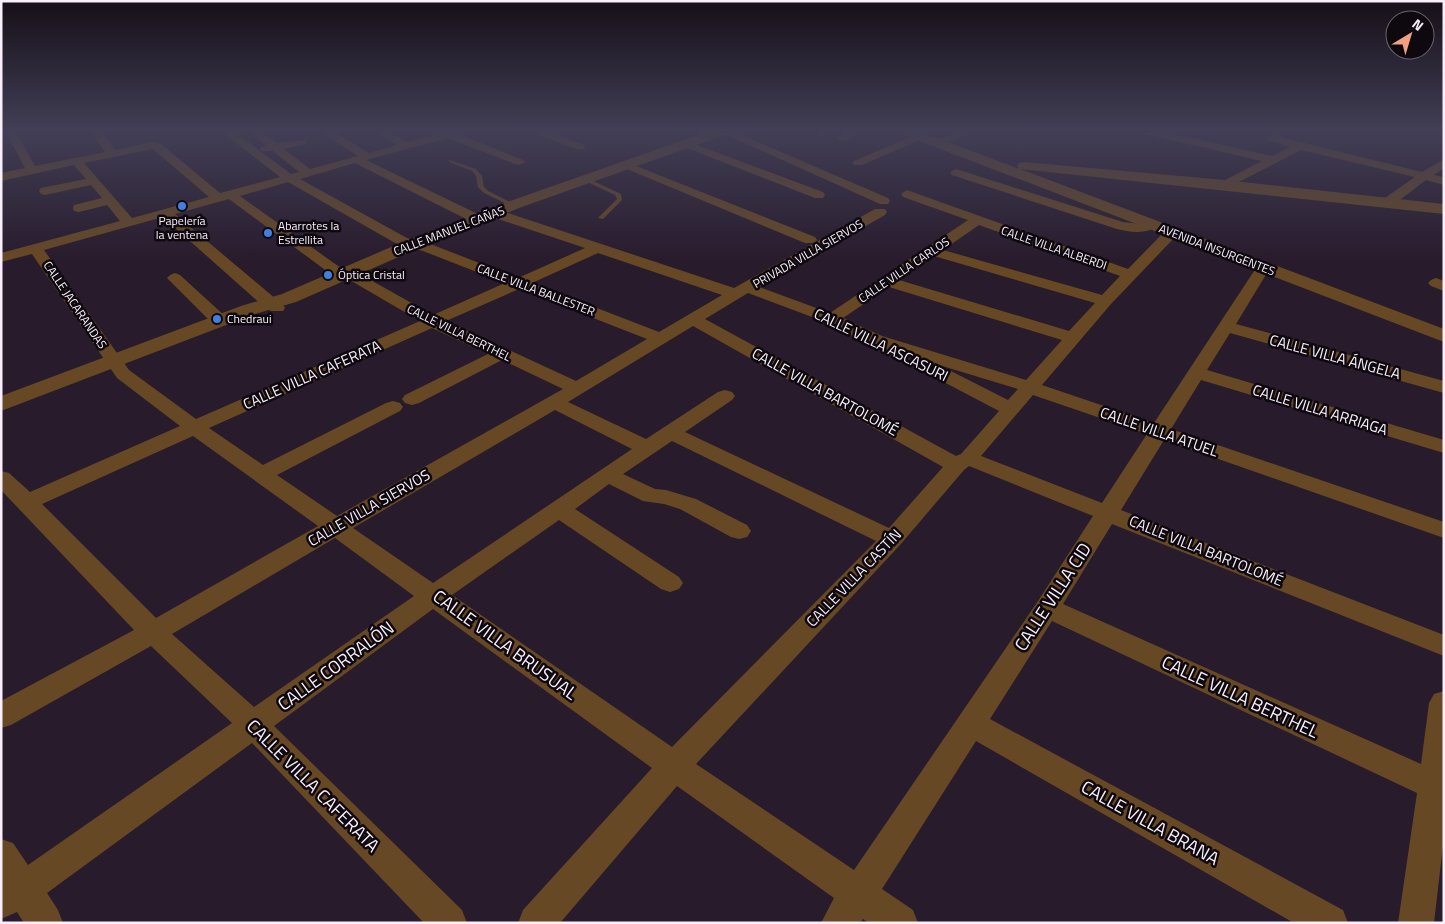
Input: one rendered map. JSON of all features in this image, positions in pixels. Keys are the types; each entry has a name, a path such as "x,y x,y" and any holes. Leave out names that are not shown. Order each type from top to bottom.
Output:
{"street":[{"path":"1,177 18,173"},
{"path":"87,173 129,223"},
{"name":"CALLE VILLA BERTHEL","path":"193,173 333,270 344,273 434,322 577,388"},
{"name":"CALLE VILLA BALLESTER","path":"282,173 402,242 428,248 660,338"},
{"path":"1,258 308,173"},
{"path":"391,173 477,219"},
{"name":"CALLE MANUEL CAÑAS","path":"1,404 119,368 278,303 412,245 513,205 602,173"},
{"path":"646,173 810,240"},
{"path":"762,173 819,195"},
{"name":"PRIVADA VILLA SIERVOS","path":"742,291 882,206 813,173"},
{"path":"956,173 1122,226 1142,228 1150,225"},
{"name":"AVENIDA INSURGENTES","path":"1017,173 1444,336"},
{"name":"AVENIDA INSURGENTES","path":"1099,173 1225,185 1444,210"},
{"path":"1225,185 1247,173"},
{"path":"1412,173 1444,181"},
{"path":"1386,203 1428,173"},
{"path":"45,191 94,181"},
{"name":"CALLE VILLA ALBERDI","path":"907,194 1131,275"},
{"path":"79,208 110,200"},
{"path":"165,212 278,303"},
{"name":"CALLE VILLA ASCASURI","path":"494,213 596,248 742,291 780,298 873,338 1010,409"},
{"name":"CALLE VILLA CARLOS","path":"831,319 977,220"},
{"name":"CALLE VILLA CASTÍN","path":"536,923 674,766 892,539 1074,338 1105,301 1171,233"},
{"name":"CALLE VILLA CAFERATA","path":"27,502 434,322 596,248"},
{"name":"CALLE JACARANDAS","path":"36,249 119,368"},
{"path":"932,251 1105,301"},
{"name":"CALLE VILLA CID","path":"839,923 1160,432 1263,268"},
{"path":"175,278 220,321"},
{"path":"887,281 1074,338"},
{"name":"CALLE VILLA SIERVOS","path":"1,716 153,632 554,402 742,291"},
{"name":"CALLE MANUEL CAÑAS","path":"1,421 220,321 278,303"},
{"name":"CALLE VILLA BARTOLOMÉ","path":"694,320 962,461 1108,512 1444,646"},
{"name":"CALLE VILLA ÁNGELA","path":"1226,327 1444,387"},
{"name":"CALLE VILLA ATUEL","path":"873,338 1029,387 1444,530"},
{"path":"412,399 501,354"},
{"name":"CALLE VILLA BRUSUAL","path":"119,368 194,427 900,923"},
{"name":"CALLE VILLA ARRIAGA","path":"1196,372 1444,447"},
{"name":"CALLE CORRALÓN","path":"12,896 434,595 725,396"},
{"path":"554,402 647,448"},
{"path":"263,474 393,407"},
{"path":"672,433 892,539"},
{"path":"608,476 652,496 666,496 688,504 739,531"},
{"name":"CALLE VILLA CAFERATA","path":"1,478 27,502 153,632 254,725 449,923"},
{"path":"559,509 670,583"},
{"name":"CALLE VILLA BERTHEL","path":"1046,608 1433,785"},
{"path":"1416,923 1444,703"},
{"name":"CALLE VILLA BRANA","path":"970,723 1330,923"},
{"path":"1,855 12,896 45,923"}],"lane":[{"path":"477,173 479,176 480,187 486,192 513,205"},
{"path":"585,179 618,194 620,199 601,218"}],"place":[{"name":"Papelería la ventena","path":"182,206"},
{"name":"Abarrotes la Estrellita","path":"268,233"},
{"name":"Óptica Cristal","path":"328,275"},
{"name":"Chedraui","path":"217,319"}]}
